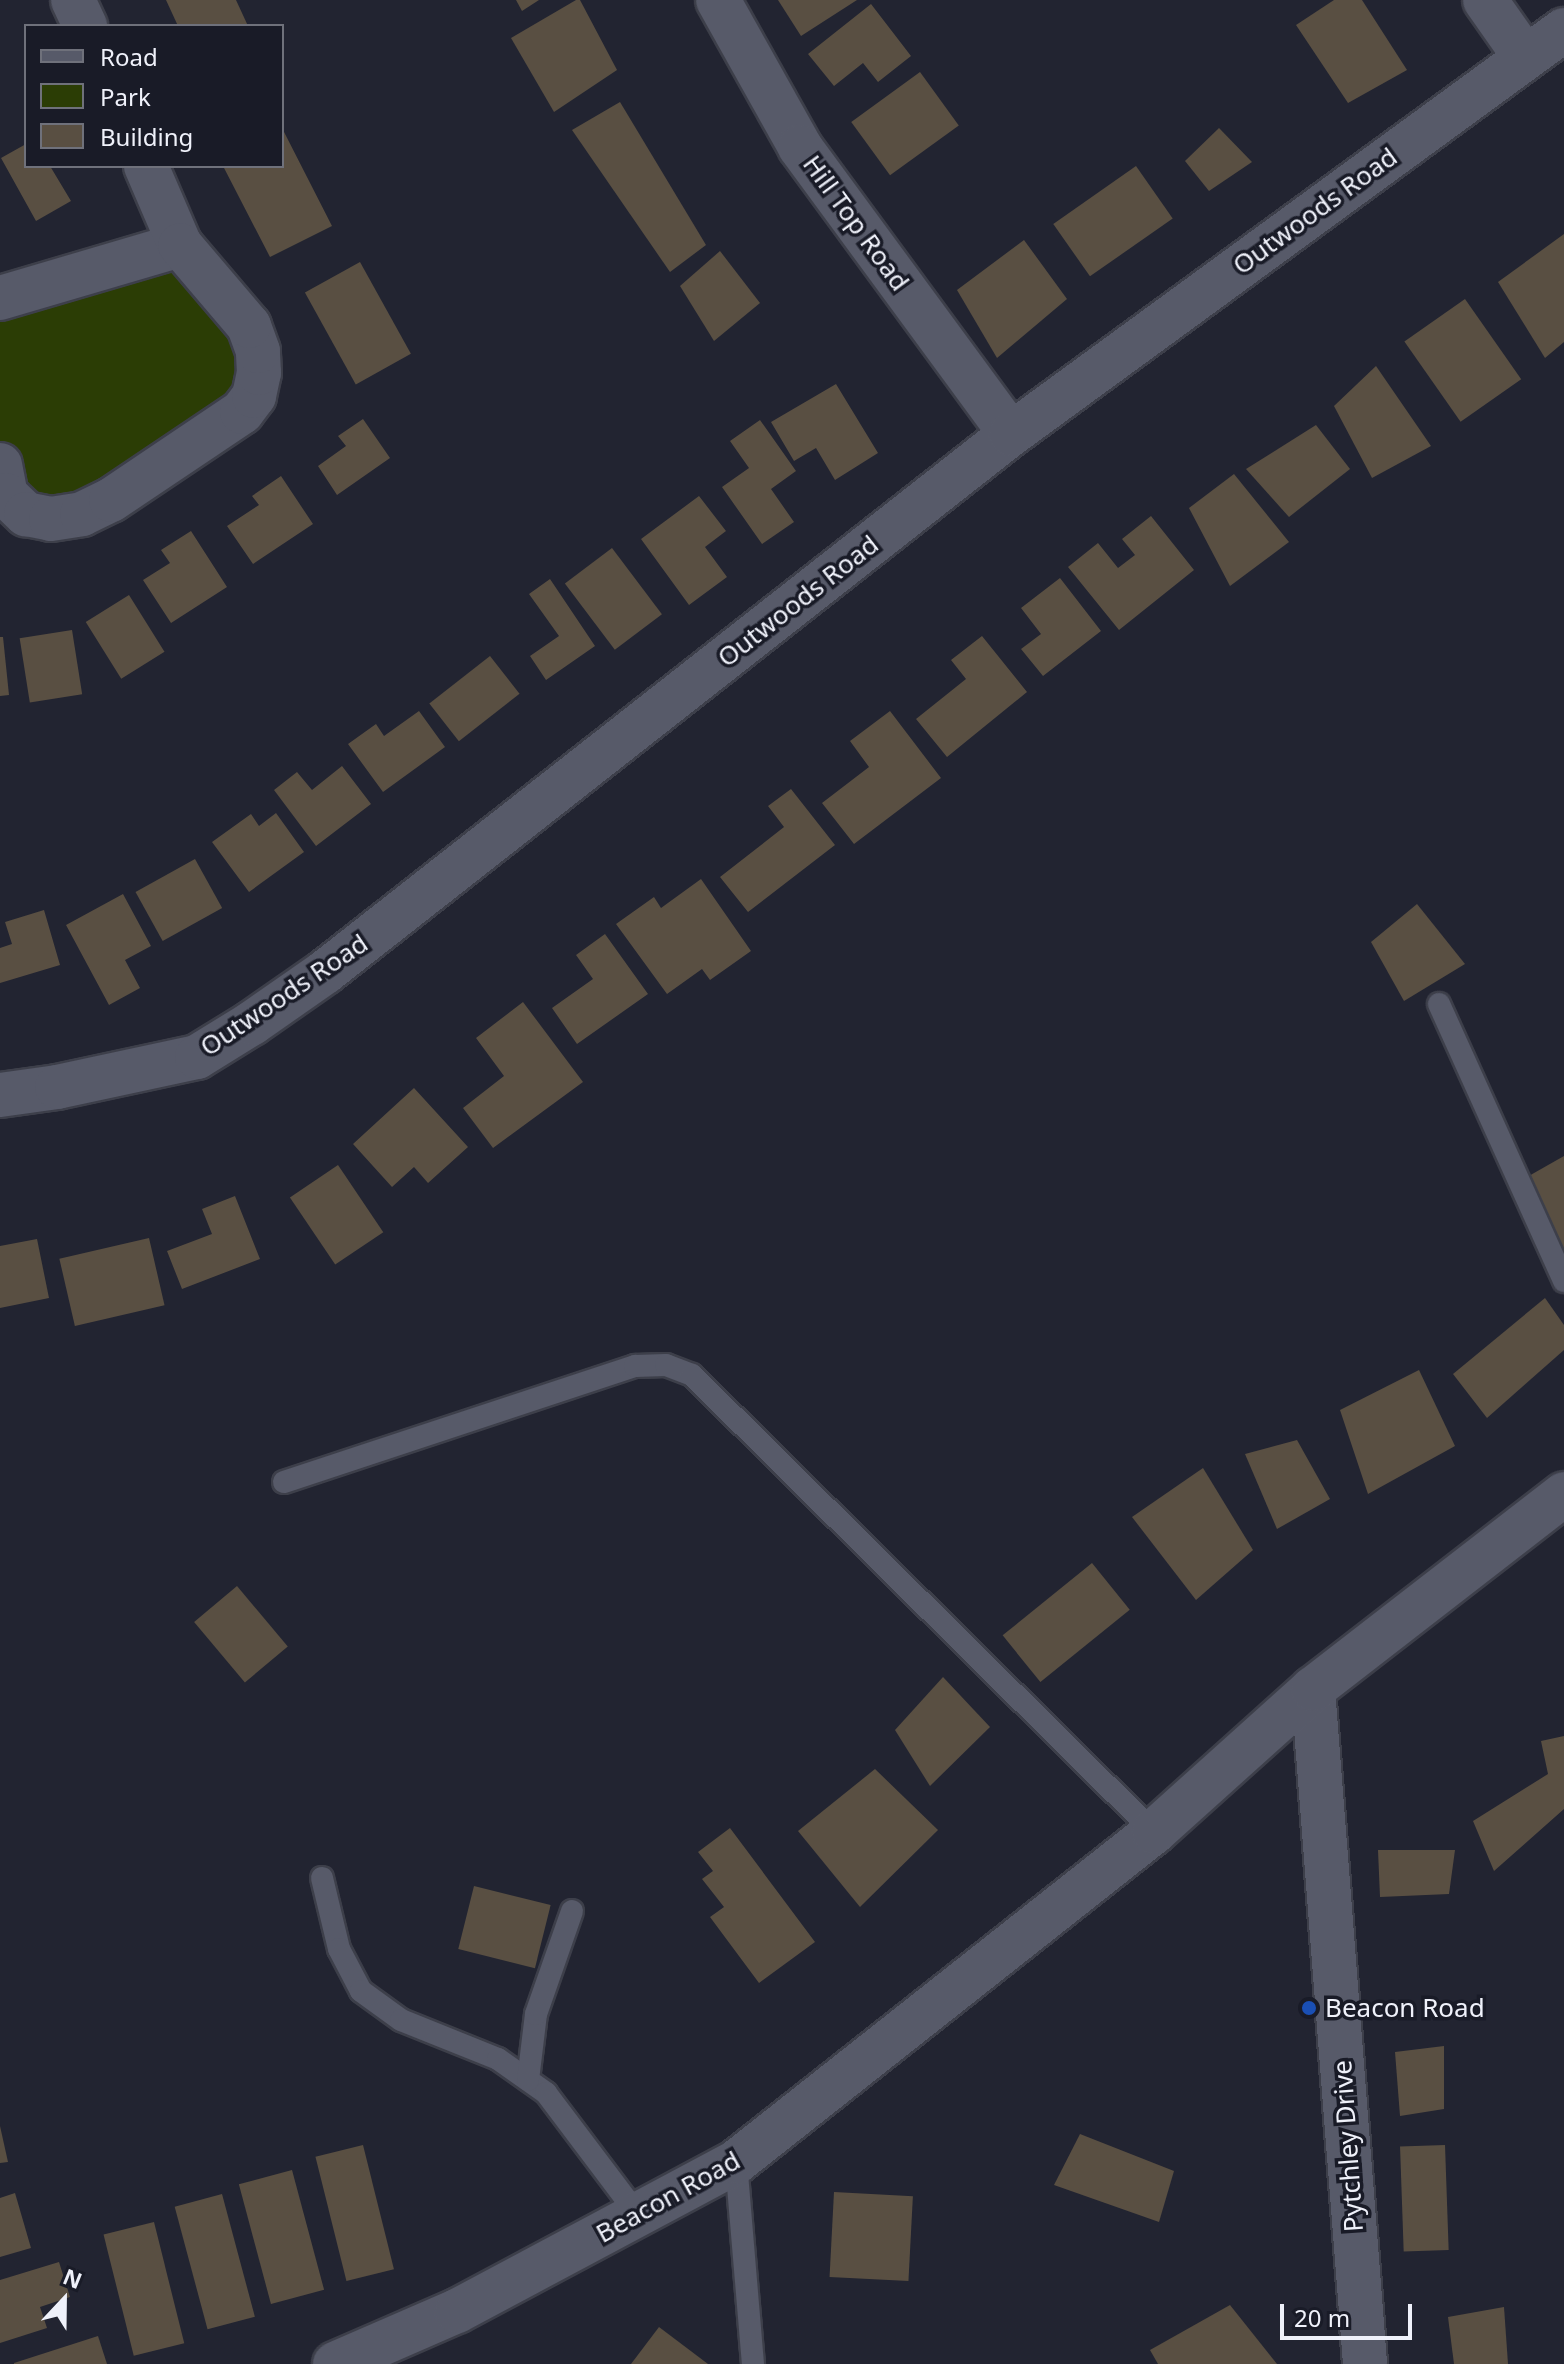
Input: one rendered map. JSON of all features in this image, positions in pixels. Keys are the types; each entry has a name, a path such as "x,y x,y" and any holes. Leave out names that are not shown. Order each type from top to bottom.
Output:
{"street":[{"path":"73,0 84,24"},
{"name":"Hill Top Road","path":"718,0 800,147 1011,434"},
{"path":"1485,0 1525,57"},
{"name":"Outwoods Road","path":"0,1095 57,1087 197,1057 252,1023 325,972 1011,434 1564,30"},
{"path":"0,465 6,495 26,514 51,519 82,514 111,500 242,412 254,396 259,373 249,326 180,245 147,168"},
{"path":"0,298 180,245"},
{"name":"Beacon Road","path":"335,2364 457,2311 736,2162 1154,1832 1313,1689 1564,1494"},
{"name":"Pytchley Drive","path":"1313,1689 1365,2364"}],"lane":[{"path":"1439,1004 1564,1281"},
{"path":"284,1482 635,1366 666,1365 692,1375 1154,1832"},
{"path":"322,1878 339,1949 361,1991 401,2020 498,2059 546,2093 638,2215"},
{"path":"528,2080 536,2014 572,1911"},
{"path":"736,2162 753,2364"}],"green space":[{"path":"180,245 259,373 51,519 0,465 0,298"}],"building":[{"path":"166,0 236,0 247,24 177,24"},
{"path":"516,0 539,0 522,11"},
{"path":"580,0 617,70 554,112 511,38"},
{"path":"778,0 857,0 801,36"},
{"path":"1334,0 1362,0 1407,70 1348,103 1296,25"},
{"path":"871,4 911,56 878,82 863,63 834,86 808,54"},
{"path":"920,72 959,125 890,175 851,122"},
{"path":"620,102 706,245 670,272 572,130"},
{"path":"1219,128 1252,162 1209,191 1185,161"},
{"path":"284,132 332,226 270,257 224,168 284,168"},
{"path":"24,145 24,168 51,168 71,201 36,221 1,158"},
{"path":"1136,166 1173,218 1090,276 1053,224"},
{"path":"1564,234 1564,342 1545,358 1498,282"},
{"path":"1024,240 1067,299 997,358 957,290"},
{"path":"720,251 760,303 714,341 680,286"},
{"path":"360,262 411,354 356,384 305,293"},
{"path":"1465,299 1521,379 1461,422 1404,341"},
{"path":"1376,366 1431,446 1372,478 1334,406"},
{"path":"836,384 878,453 835,480 816,448 794,461 771,422"},
{"path":"363,419 390,458 337,495 318,466 346,446 338,436"},
{"path":"760,420 796,471 771,489 794,522 762,544 722,487 749,468 730,441"},
{"path":"1316,425 1350,469 1289,517 1246,469"},
{"path":"1234,474 1289,542 1230,586 1189,508"},
{"path":"281,476 313,524 253,564 227,526 259,505 252,496"},
{"path":"699,496 726,531 705,547 727,577 689,605 641,539"},
{"path":"1151,516 1194,570 1119,630 1068,567 1098,543 1118,568 1135,555 1122,539"},
{"path":"191,531 227,587 171,623 143,580 170,563 161,550"},
{"path":"612,548 662,614 615,650 565,584"},
{"path":"1060,578 1101,631 1043,676 1021,649 1041,634 1021,608"},
{"path":"550,579 595,646 546,680 530,656 559,636 529,594"},
{"path":"129,595 165,652 121,679 86,622"},
{"path":"72,630 82,694 30,702 20,638"},
{"path":"982,636 1027,692 947,757 916,719 966,679 951,660"},
{"path":"0,637 3,637 9,695 0,696"},
{"path":"490,656 520,694 459,741 429,703"},
{"path":"419,711 445,747 383,792 348,744 376,724 384,736"},
{"path":"890,711 941,778 854,844 822,803 869,767 850,741"},
{"path":"342,766 371,804 316,846 274,790 297,772 312,790"},
{"path":"791,789 835,845 748,912 720,877 784,827 768,806"},
{"path":"276,813 304,852 249,892 212,842 251,814 259,826"},
{"path":"195,859 222,908 163,941 136,892"},
{"path":"701,879 751,951 710,980 702,969 667,994 616,924 654,897 661,908"},
{"path":"123,894 151,946 125,960 140,988 109,1005 66,925"},
{"path":"1417,904 1465,964 1404,1001 1371,942"},
{"path":"44,910 60,965 0,983 0,948 12,944 5,922"},
{"path":"605,934 648,994 577,1044 552,1008 593,979 576,955"},
{"path":"523,1002 583,1082 493,1148 463,1108 504,1076 476,1038"},
{"path":"414,1088 468,1147 428,1183 414,1167 392,1187 353,1144"},
{"path":"1564,1156 1564,1255 1527,1177"},
{"path":"338,1165 383,1232 335,1265 290,1197"},
{"path":"235,1196 260,1259 182,1289 167,1251 212,1234 202,1209"},
{"path":"149,1238 165,1305 75,1326 59,1259"},
{"path":"37,1239 49,1298 0,1308 0,1246"},
{"path":"1545,1298 1564,1325 1564,1350 1487,1418 1453,1374"},
{"path":"1419,1370 1455,1446 1368,1494 1340,1410"},
{"path":"1297,1440 1330,1499 1277,1529 1245,1454"},
{"path":"1203,1468 1253,1550 1196,1600 1132,1517"},
{"path":"1092,1563 1130,1610 1040,1682 1003,1635"},
{"path":"237,1586 288,1647 245,1683 194,1622"},
{"path":"943,1677 990,1727 930,1786 895,1730"},
{"path":"1564,1736 1564,1809 1494,1871 1473,1821 1548,1774 1541,1741"},
{"path":"875,1769 938,1830 860,1907 798,1831"},
{"path":"730,1828 815,1942 759,1983 710,1917 724,1907 702,1879 713,1871 698,1852"},
{"path":"1378,1850 1455,1850 1449,1894 1380,1897"},
{"path":"474,1886 551,1905 535,1968 458,1949"},
{"path":"1444,2046 1444,2109 1400,2116 1395,2052"},
{"path":"0,2126 8,2162 0,2163"},
{"path":"1080,2134 1174,2171 1159,2222 1054,2185"},
{"path":"363,2145 394,2269 346,2281 315,2157"},
{"path":"1445,2145 1449,2250 1404,2252 1400,2147"},
{"path":"292,2170 324,2290 271,2304 239,2184"},
{"path":"834,2192 913,2196 908,2281 830,2277"},
{"path":"15,2193 31,2248 0,2257 0,2198"},
{"path":"222,2194 255,2317 208,2329 175,2207"},
{"path":"154,2222 184,2343 134,2356 104,2235"},
{"path":"59,2262 70,2297 40,2307 47,2328 0,2343 0,2280"},
{"path":"1230,2305 1277,2364 1158,2364 1150,2350"},
{"path":"1504,2307 1508,2364 1454,2364 1448,2317"},
{"path":"659,2327 708,2364 631,2364"},
{"path":"98,2336 107,2364 14,2364 14,2363"}],"place":[{"name":"Beacon Road","path":"1309,2008"}]}
